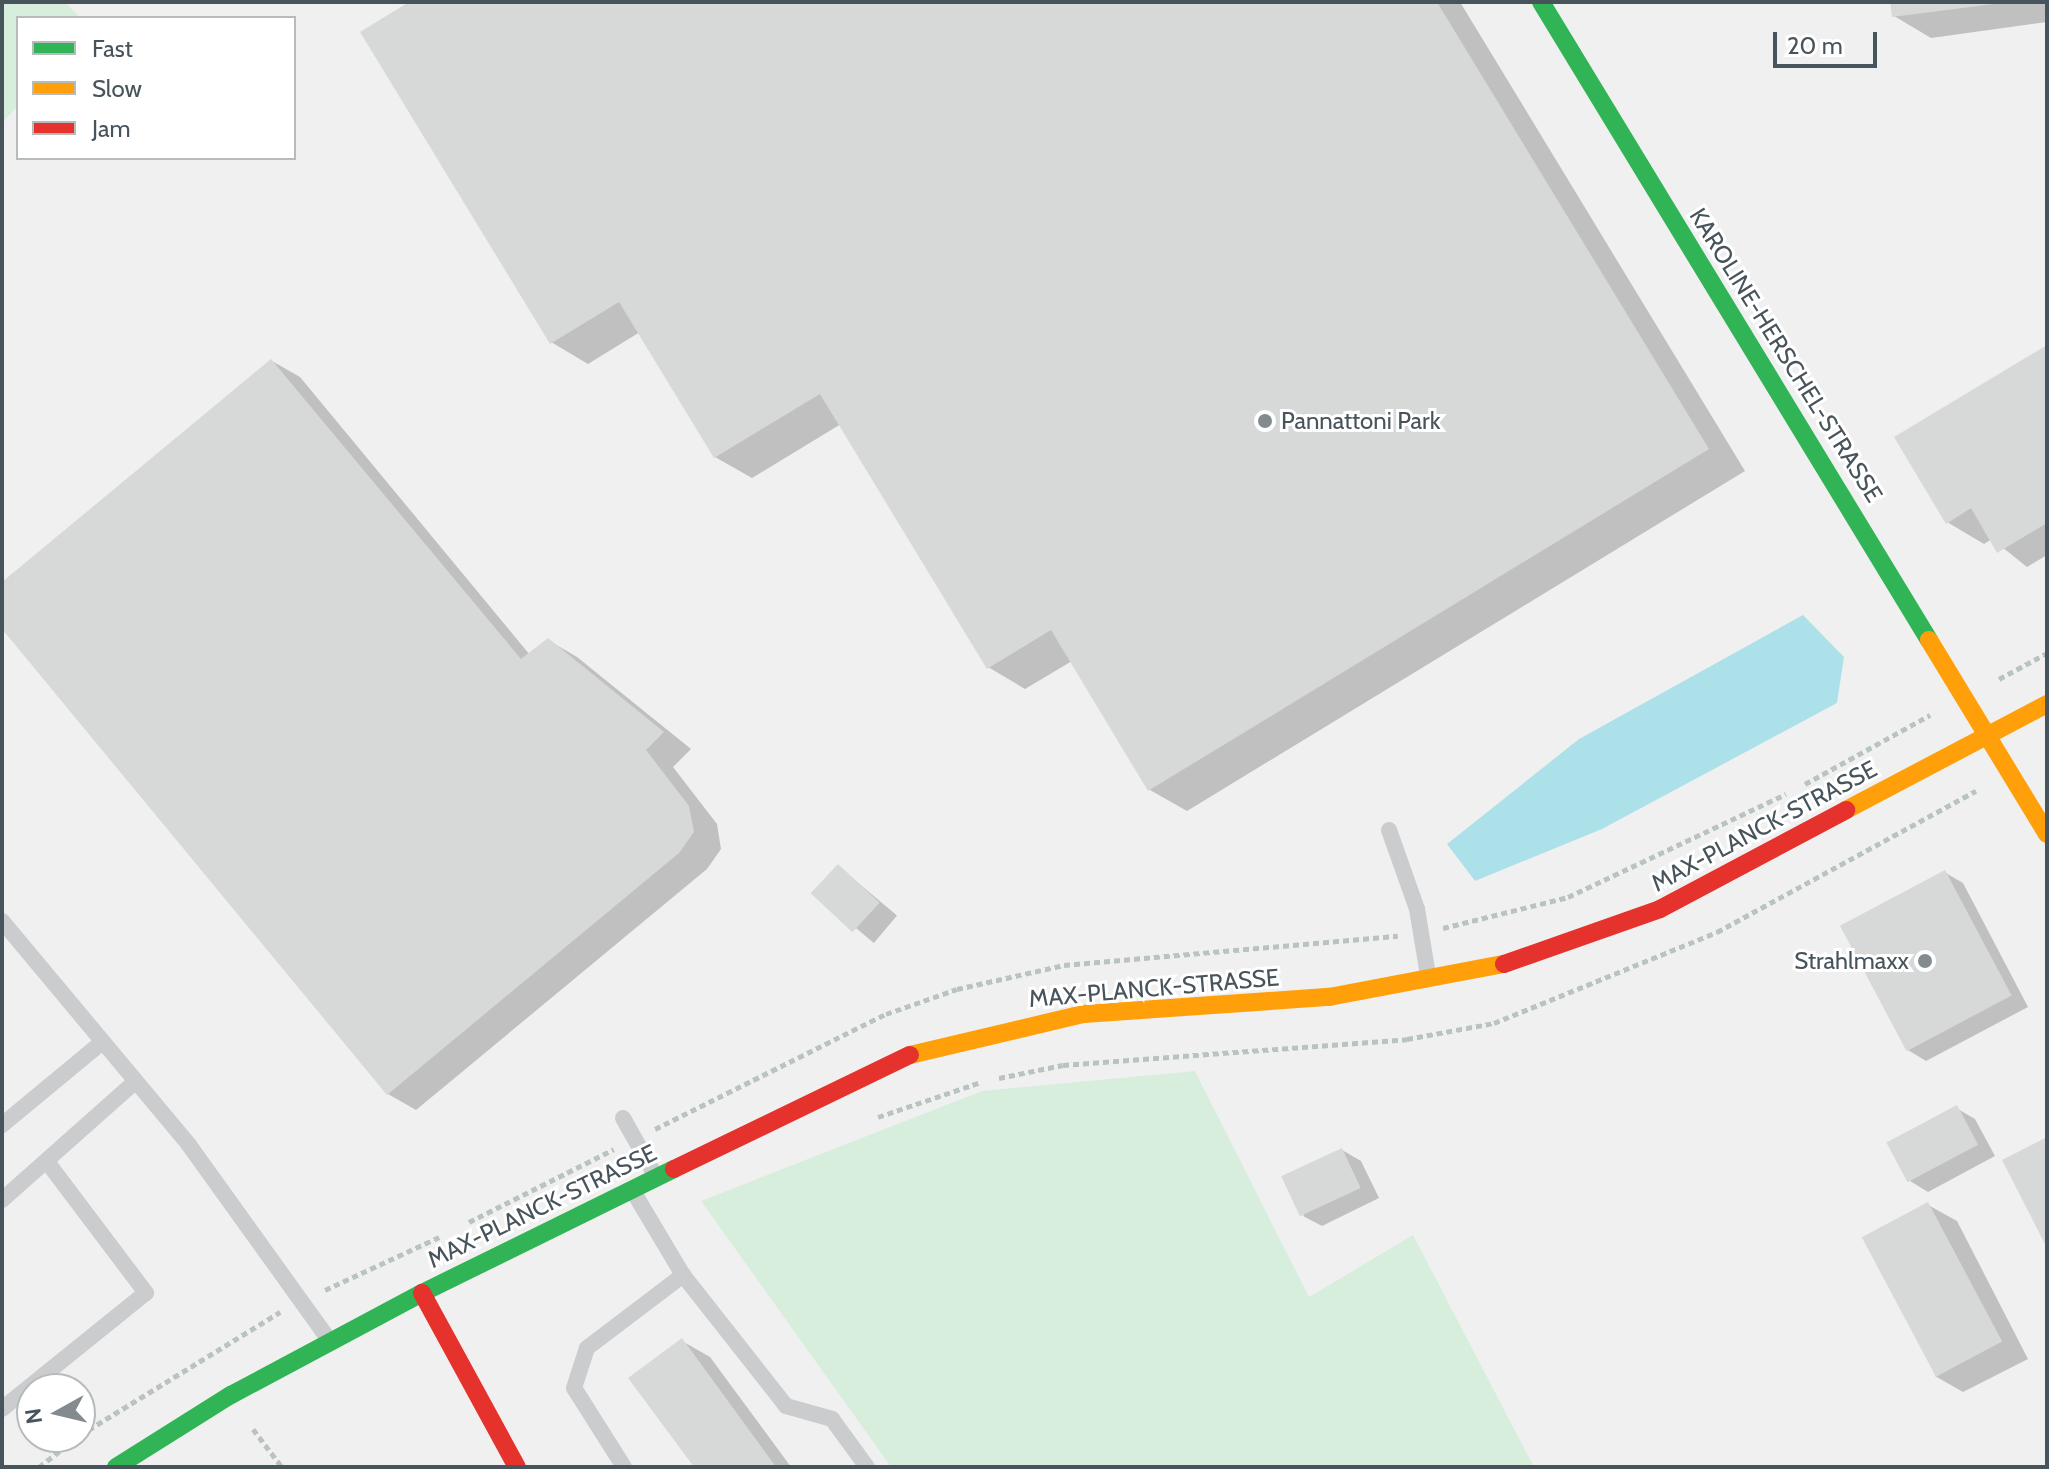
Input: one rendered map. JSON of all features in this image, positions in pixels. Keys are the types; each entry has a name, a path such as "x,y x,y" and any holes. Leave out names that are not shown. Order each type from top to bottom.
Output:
{"street":[{"name":"KAROLINE-HERSCHEL-STRASSE","path":"1541,2 1992,733 2047,834"},
{"name":"MAX-PLANCK-STRASSE","path":"116,1467 330,1341 840,1085 965,1037 1084,1014 1329,997 1429,981 1524,960 1660,909 2047,704"},
{"path":"422,1293 517,1467"}],"lane":[{"path":"1389,830 1417,909 1429,981"},
{"path":"2,921 189,1145 330,1341"},
{"path":"2,1125 101,1043"},
{"path":"2,1200 48,1163 135,1082"},
{"path":"623,1118 656,1177"},
{"path":"2,1409 146,1293 48,1163"},
{"path":"632,1188 683,1275 786,1406 832,1419 867,1467"},
{"path":"624,1467 574,1388 587,1348 683,1275"}],"path":[{"path":"1996,680 2047,653"},
{"path":"868,1121 983,1081 1063,1065 1311,1049 1494,1023 1717,932 1978,790"},
{"path":"253,1429 282,1467"},
{"path":"39,1467 57,1453"}],"green space":[{"path":"2,2 65,2 79,16 16,16 16,107 2,124"},
{"path":"1195,1071 1309,1297 1413,1235 1534,1467 891,1467 701,1201 982,1091"}],"water":[{"path":"1803,615 1844,657 1837,703 1602,829 1475,881 1447,844 1579,739"}],"building":[{"name":"Pannattoni Park","path":"409,2 1437,2 1709,449 1148,791 1051,630 987,669 820,394 714,458 619,302 550,344 360,32"},
{"path":"1890,2 1994,2 1994,4 1892,17"},
{"path":"2047,345 2047,523 1997,553 1971,508 1946,524 1894,437"},
{"path":"271,359 521,659 548,638 664,732 646,750 689,806 694,832 679,853 387,1095 2,629 2,582"},
{"path":"838,864 880,903 852,932 811,893"},
{"name":"Strahlmaxx","path":"1945,870 2012,995 1907,1051 1840,926"},
{"path":"1957,1105 1978,1145 1907,1182 1886,1143"},
{"path":"2047,1137 2047,1248 2002,1160"},
{"path":"1342,1148 1361,1188 1300,1216 1281,1176"},
{"path":"1928,1202 2002,1342 1936,1377 1862,1237"},
{"path":"682,1338 776,1467 694,1467 628,1378"}],"traffic: fast":[{"path":"1541,2 1929,640"},
{"path":"116,1467 231,1395 422,1293 674,1169"}],"traffic: slow":[{"path":"1929,640 2047,834"},
{"path":"1846,810 2047,704"},
{"path":"910,1055 1084,1014 1329,997 1504,964"}],"traffic: jam":[{"path":"1504,964 1660,909 1846,810"},
{"path":"674,1169 910,1055"},
{"path":"422,1293 517,1467"}],"place":[{"name":"Pannattoni Park","path":"1265,421"},
{"name":"Strahlmaxx","path":"1925,961"}]}
